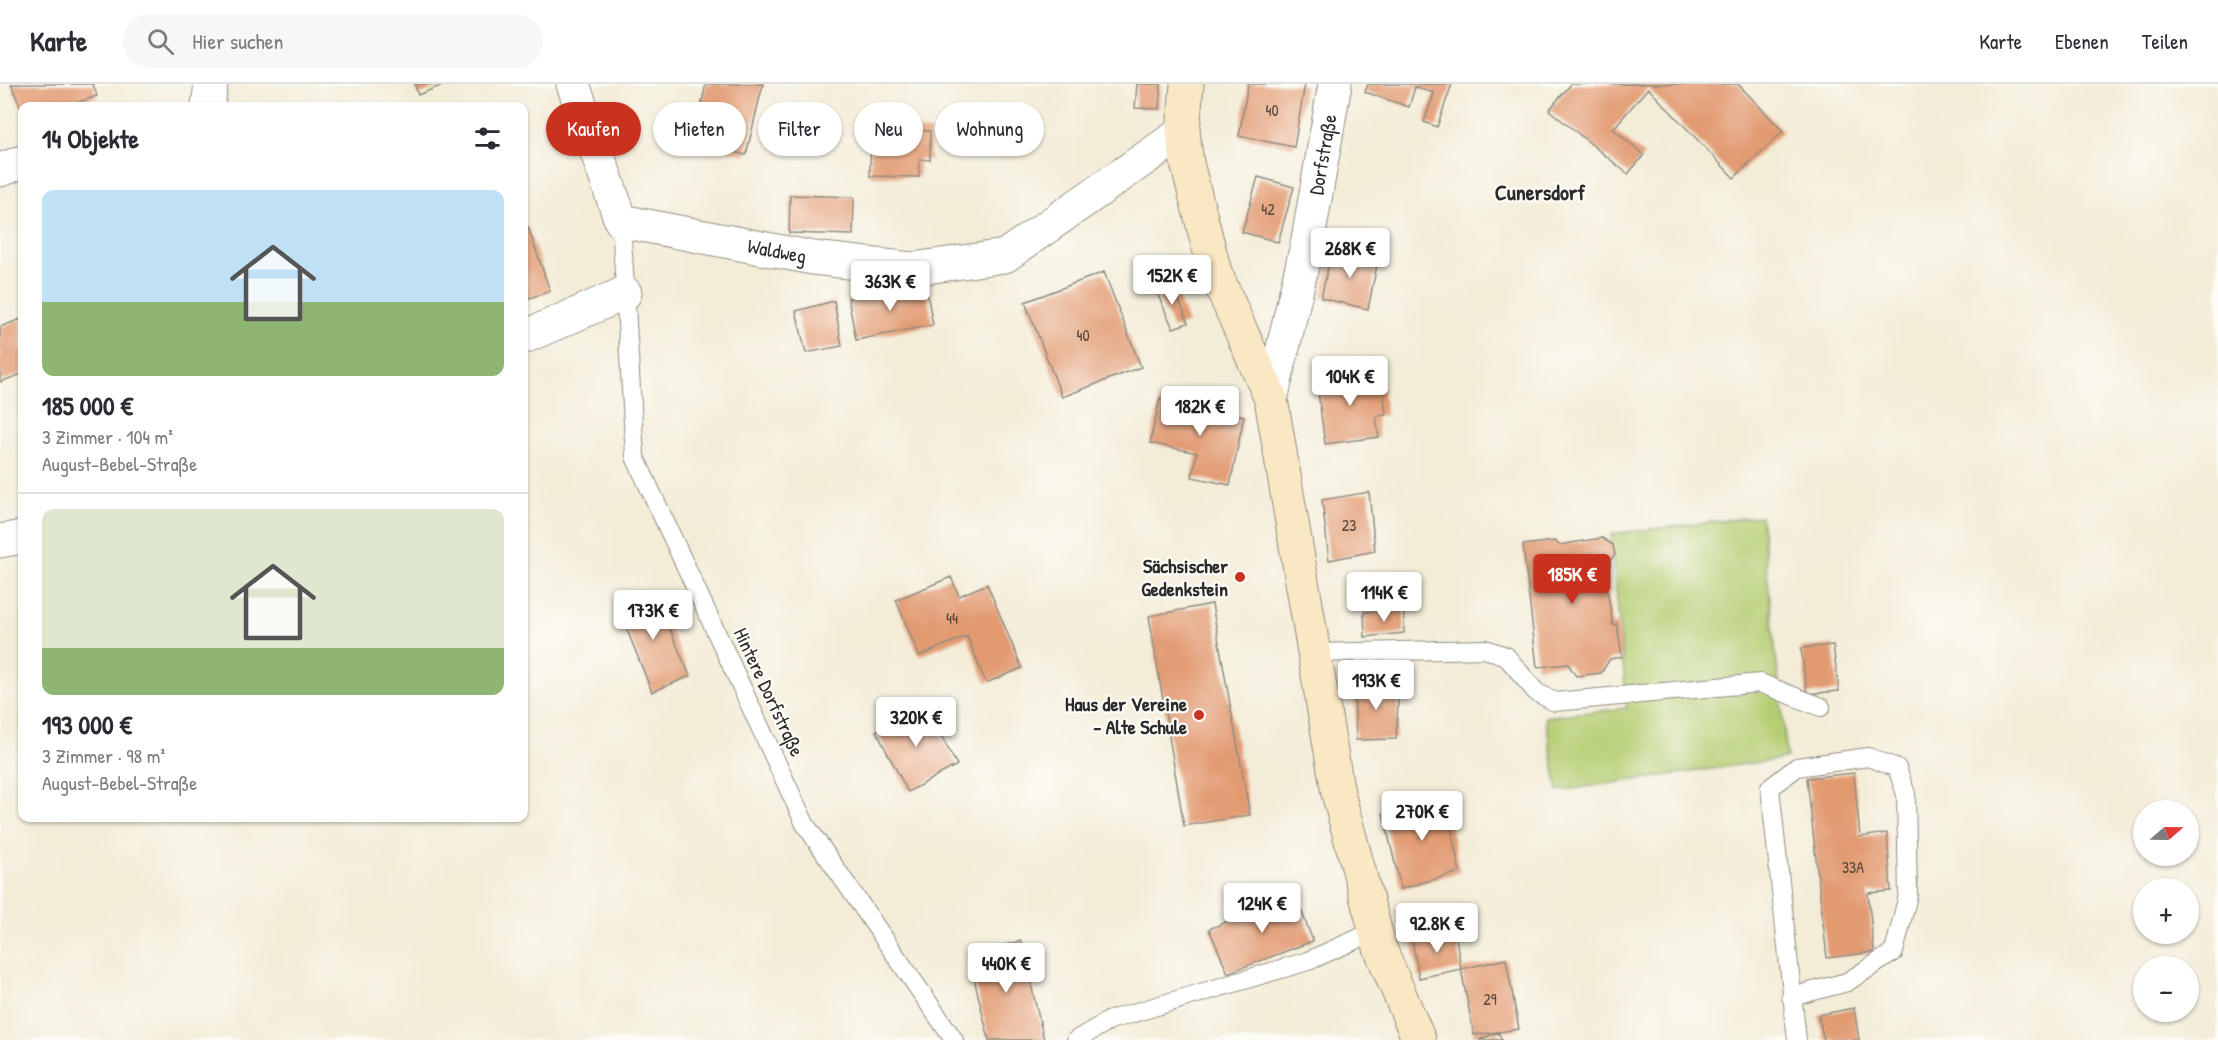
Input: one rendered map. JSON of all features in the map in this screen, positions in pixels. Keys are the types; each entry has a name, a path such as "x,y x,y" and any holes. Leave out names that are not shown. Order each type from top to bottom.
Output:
{"main road":[{"path":"1187,84 1183,132 1187,163 1215,272 1271,399 1338,793 1375,931 1419,1040"}],"street":[{"path":"573,84 621,221"},
{"name":"Dorfstraße","path":"1271,399 1307,245 1335,84"},
{"name":"Waldweg","path":"621,221 813,258 912,269 1005,256 1183,132"},
{"path":"0,170 18,163"},
{"path":"528,335 625,293"},
{"path":"0,541 18,538"}],"lane":[{"name":"Hintere Dorfstraße","path":"621,221 635,457 805,824 954,1040"},
{"path":"1316,653 1485,649 1506,656 1536,692 1555,702 1760,683 1821,707"},
{"path":"1791,997 1847,982 1894,952 1908,895 1906,794 1897,768 1868,757 1797,766 1770,788 1791,997 1797,1040"},
{"path":"1076,1040 1110,1020 1308,961 1375,931"}],"green space":[{"path":"1761,516 1787,758 1558,791 1545,717 1627,708 1611,534"}],"building":[{"path":"11,84 93,84 97,96 79,102 18,102"},
{"path":"415,84 445,84 418,95"},
{"path":"706,84 763,84 746,155 746,102 702,102"},
{"path":"1137,84 1161,84 1159,109 1135,108"},
{"path":"1248,84 1305,84 1294,147 1239,136"},
{"path":"1368,84 1452,84 1437,127 1424,122 1434,93 1415,87 1409,107 1365,92"},
{"path":"1571,84 1738,84 1783,131 1734,178 1648,88 1613,129 1644,155 1628,174 1549,110"},
{"path":"923,131 930,131 930,160 919,159 919,177 870,176 870,156 923,156"},
{"path":"1258,177 1294,187 1278,242 1242,232"},
{"path":"790,195 854,197 853,235 789,233"},
{"path":"528,227 550,291 528,299"},
{"path":"1332,249 1378,260 1368,309 1321,298"},
{"path":"1104,272 1141,367 1062,397 1025,302"},
{"path":"925,283 933,325 856,340 848,298"},
{"path":"1173,284 1188,323 1173,328 1156,291"},
{"path":"834,301 842,346 806,353 796,311"},
{"path":"18,320 18,375 0,382 0,327"},
{"path":"1370,370 1373,390 1383,389 1386,415 1376,416 1379,437 1325,444 1316,377"},
{"path":"1160,398 1244,416 1230,485 1192,477 1197,453 1150,443"},
{"path":"1369,492 1375,551 1329,560 1322,500"},
{"path":"1602,538 1613,545 1615,555 1610,560 1610,565 1603,566 1613,625 1617,624 1622,657 1610,659 1601,673 1576,676 1568,664 1537,667 1523,545 1555,541 1559,545"},
{"path":"951,577 959,596 987,584 1022,668 986,683 967,636 919,656 896,600"},
{"path":"653,590 690,676 652,692 617,605"},
{"name":"Haus der Vereine - Alte Schule","path":"1212,604 1250,815 1184,826 1149,616"},
{"path":"1404,610 1404,633 1365,637 1364,612"},
{"path":"1833,645 1839,691 1807,694 1801,648"},
{"path":"1354,684 1399,684 1396,739 1356,740"},
{"path":"924,705 957,765 908,792 876,731"},
{"path":"1854,773 1860,837 1887,833 1891,891 1868,893 1874,952 1827,958 1807,778"},
{"path":"1444,795 1460,872 1401,889 1383,813"},
{"path":"1295,894 1313,941 1228,973 1209,929"},
{"path":"1455,931 1461,969 1419,978 1412,939"},
{"path":"1021,941 1044,1040 989,1040 968,954"},
{"path":"1506,959 1519,1029 1474,1035 1461,969"},
{"path":"1854,1008 1859,1040 1824,1040 1818,1015"},
{"path":"1498,1032 1502,1040 1479,1040"}],"place":[{"name":"Sächsischer Gedenkstein","path":"1240,577"},
{"name":"Haus der Vereine - Alte Schule","path":"1199,715"}],"district":[{"name":"Cunersdorf","path":"1540,192"}]}
